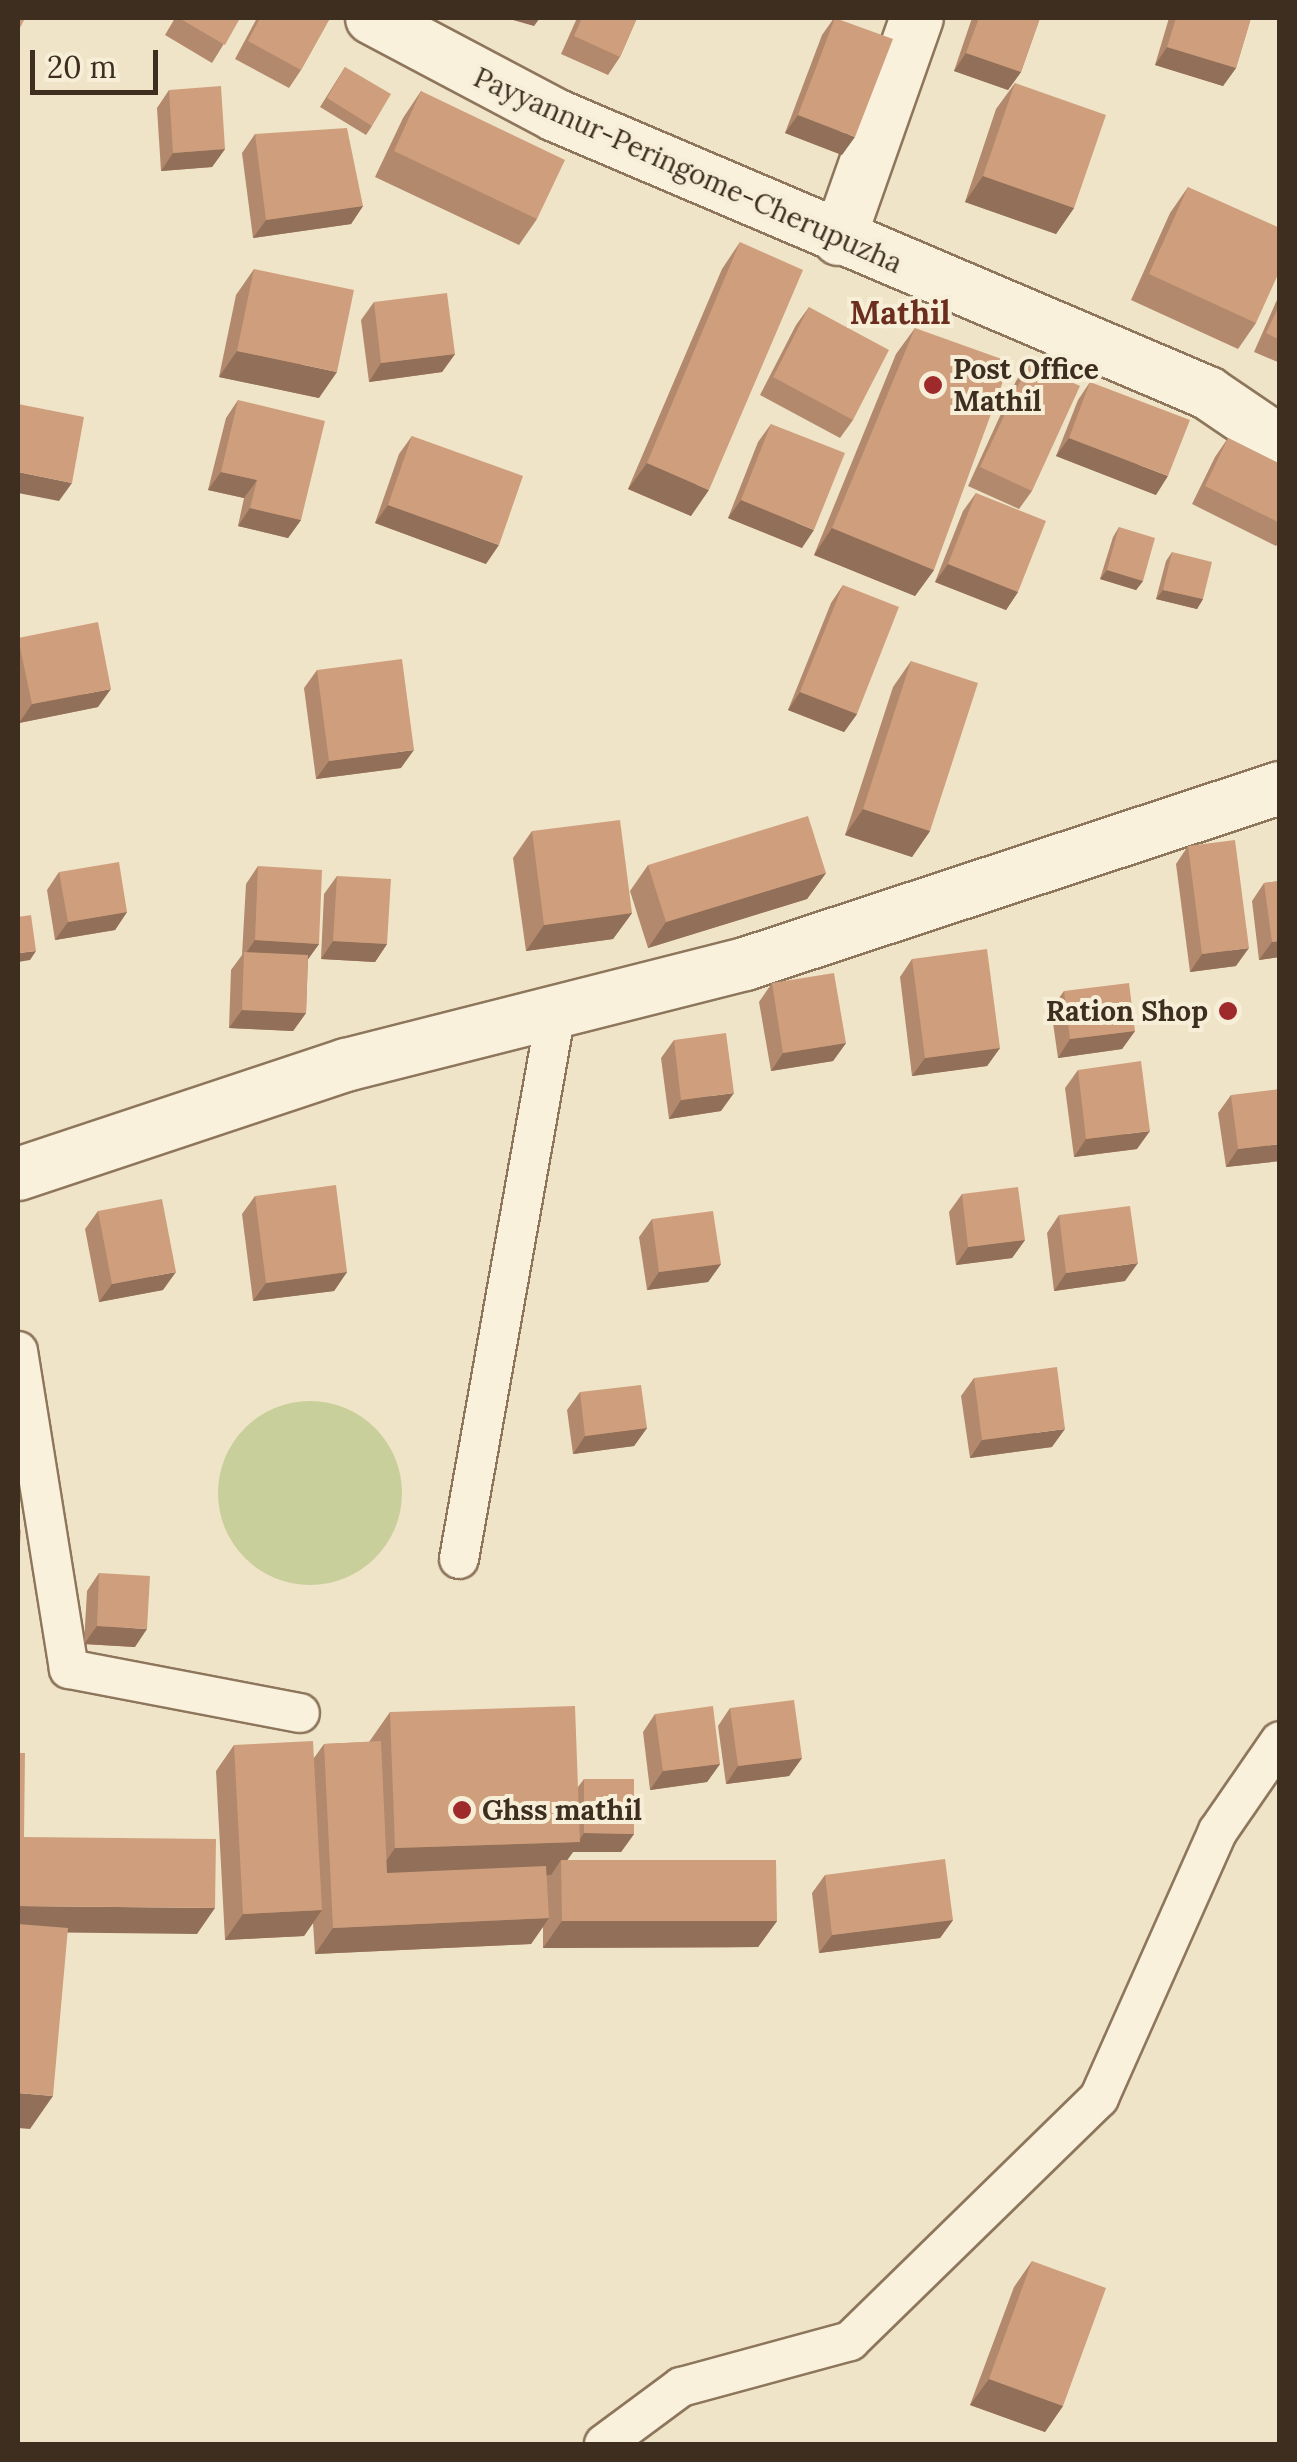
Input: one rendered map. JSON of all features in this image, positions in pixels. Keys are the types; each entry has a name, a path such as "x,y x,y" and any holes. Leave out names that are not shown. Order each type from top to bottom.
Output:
{"street":[{"name":"Payyannur-Peringome-Cherupuzha","path":"372,18 429,34 839,239 1208,393 1280,442"},
{"path":"839,239 917,18"},
{"path":"18,1174 346,1065 745,964 1280,788"},
{"path":"459,1559 556,1012"},
{"path":"18,1351 68,1669 300,1713"},
{"path":"604,2444 682,2387 850,2341 1099,2098 1218,1830 1280,1741"}],"green space":[{"path":"310,1401 345,1408 375,1428 395,1458 402,1493 395,1528 375,1558 345,1578 310,1585 275,1578 245,1558 225,1528 218,1493 225,1458 245,1428 275,1408"}],"building":[{"path":"179,18 240,18 225,45"},
{"path":"260,18 330,18 301,70 248,41"},
{"path":"582,18 637,18 620,57 574,36"},
{"path":"835,18 893,39 855,137 798,115"},
{"path":"979,18 1040,18 1021,72 966,53"},
{"path":"1176,18 1251,18 1236,68 1167,47"},
{"path":"345,67 391,94 372,126 327,98"},
{"path":"1015,83 1106,115 1074,208 983,176"},
{"path":"221,86 225,149 173,153 169,90"},
{"path":"421,91 565,160 537,219 394,151"},
{"path":"347,128 363,206 266,220 255,134"},
{"path":"1188,187 1280,228 1280,270 1256,323 1149,274"},
{"path":"740,242 803,270 709,490 647,463"},
{"path":"254,269 354,290 337,372 237,351"},
{"path":"447,293 455,354 381,363 374,302"},
{"path":"1280,304 1280,340 1266,333"},
{"path":"809,307 889,350 853,420 773,377"},
{"path":"915,328 1010,362 934,570 832,528"},
{"path":"1029,363 1080,386 1032,491 980,467"},
{"path":"1090,382 1190,420 1168,476 1069,438"},
{"path":"238,400 325,421 301,520 250,508 257,480 221,472"},
{"path":"18,404 84,417 72,483 18,472"},
{"path":"771,424 845,453 814,530 741,500"},
{"path":"412,436 523,476 499,545 388,505"},
{"path":"1228,438 1280,464 1280,523 1205,486"},
{"path":"976,493 1046,521 1018,592 948,564"},
{"path":"1119,527 1155,538 1143,581 1107,570"},
{"path":"1172,552 1212,562 1203,599 1163,590"},
{"path":"843,585 899,607 857,714 800,692"},
{"path":"98,622 111,689 32,704 18,638"},
{"path":"402,659 414,750 329,761 317,670"},
{"path":"911,661 978,683 930,831 863,809"},
{"path":"808,816 826,873 666,922 648,865"},
{"path":"620,820 632,913 544,925 532,831"},
{"path":"1235,840 1249,948 1202,954 1188,846"},
{"path":"119,862 127,912 68,922 59,872"},
{"path":"258,866 322,870 319,944 255,940"},
{"path":"337,876 391,879 387,944 333,941"},
{"path":"1280,881 1280,941 1272,942 1264,883"},
{"path":"31,915 36,951 19,953 18,917"},
{"path":"987,949 1000,1048 925,1058 912,959"},
{"path":"244,952 308,955 306,1013 242,1010"},
{"path":"834,973 846,1043 783,1053 772,983"},
{"path":"1129,983 1135,1031 1070,1039 1064,991"},
{"path":"726,1033 734,1093 681,1100 674,1040"},
{"path":"1141,1061 1150,1131 1086,1139 1078,1070"},
{"path":"1280,1089 1280,1144 1238,1149 1231,1095"},
{"path":"336,1185 347,1272 266,1283 255,1196"},
{"path":"1018,1187 1025,1240 968,1247 962,1194"},
{"path":"162,1199 176,1272 112,1284 98,1211"},
{"path":"1130,1206 1138,1263 1066,1273 1059,1215"},
{"path":"713,1211 721,1264 659,1272 652,1219"},
{"path":"1057,1367 1065,1429 982,1440 974,1378"},
{"path":"641,1385 647,1428 585,1436 580,1392"},
{"path":"18,1529 21,1530 18,1571"},
{"path":"99,1573 150,1576 147,1629 97,1626"},
{"path":"794,1700 802,1758 738,1766 730,1708"},
{"name":"Ghss mathil","path":"575,1706 580,1842 395,1848 390,1712"},
{"path":"713,1706 720,1764 663,1771 655,1714"},
{"path":"313,1741 322,1910 243,1914 234,1745"},
{"path":"381,1741 387,1873 546,1866 549,1918 333,1928 324,1744"},
{"path":"18,1753 25,1753 24,1837 216,1839 215,1908 18,1906"},
{"path":"584,1779 634,1779 634,1834 584,1833"},
{"path":"945,1859 953,1920 832,1935 825,1875"},
{"path":"561,1860 776,1860 777,1921 562,1921"},
{"path":"18,1924 68,1928 53,2096 18,2093"},
{"path":"1032,2261 1106,2288 1063,2406 989,2379"}],"place":[{"name":"Post Office Mathil","path":"933,385"},
{"name":"Ration Shop","path":"1228,1011"},
{"name":"Ghss mathil","path":"462,1810"}],"district":[{"name":"Mathil","path":"900,313"}]}
